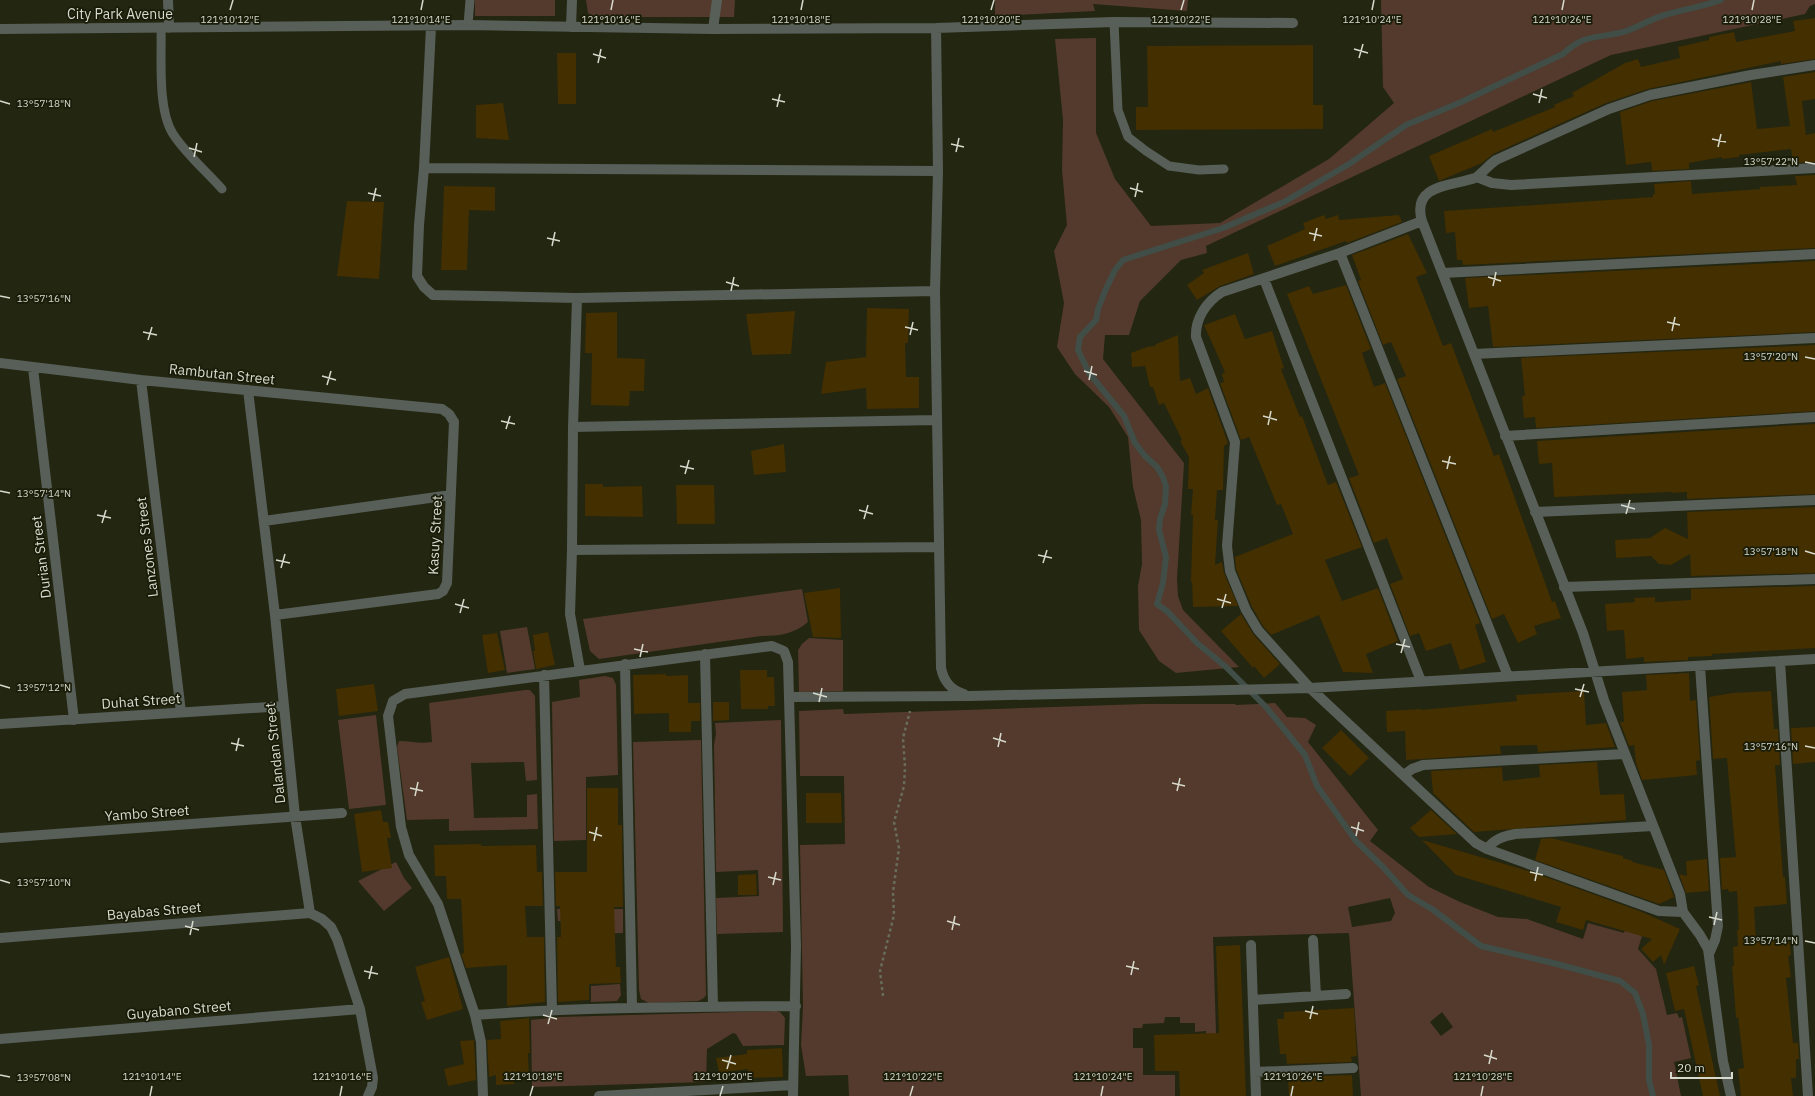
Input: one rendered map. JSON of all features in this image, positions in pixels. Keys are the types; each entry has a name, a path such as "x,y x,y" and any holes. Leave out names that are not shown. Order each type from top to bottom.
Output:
{"street":[{"path":"165,28 168,0"},
{"path":"572,0 572,28"},
{"path":"714,29 717,0"},
{"name":"City Park Avenue","path":"0,29 468,26 714,29 936,28 1114,22 1293,23"},
{"path":"431,27 417,276 424,287 433,295 576,298 935,291"},
{"path":"936,28 938,171 935,291 941,668 942,676 951,688 970,696"},
{"path":"1731,1096 1723,1061 1709,954 1700,935 1683,912 1680,894 1624,754 1594,672 1583,633 1422,221 1420,208 1424,197 1429,192 1451,183 1477,177 1489,164 1496,160 1609,108 1650,95 1751,75 1815,65"},
{"path":"424,168 938,171"},
{"path":"1477,177 1492,183 1511,185 1815,168"},
{"path":"1422,221 1340,253 1229,290 1216,296 1207,305 1200,316 1195,330 1196,337 1234,442 1227,546 1230,571 1246,610 1258,630 1310,688 1476,843 1487,849 1659,911 1683,912"},
{"path":"1340,253 1508,676"},
{"path":"1443,273 1815,254"},
{"path":"1264,279 1421,681"},
{"path":"576,298 570,614 580,670"},
{"path":"1474,354 1815,338"},
{"name":"Rambutan Street","path":"0,363 141,380 442,409"},
{"name":"Durian Street","path":"33,368 74,720"},
{"name":"Lanzones Street","path":"141,380 181,712"},
{"name":"Dalandan Street","path":"248,390 275,615 295,816 310,913"},
{"name":"Kasuy Street","path":"275,615 438,594 443,591 447,584 454,422 449,414 442,409"},
{"path":"1506,436 1815,417"},
{"path":"573,427 937,420"},
{"path":"264,521 451,495"},
{"path":"1535,512 1815,500"},
{"path":"572,550 938,547"},
{"path":"1564,587 1815,579"},
{"path":"483,1096 480,1042 476,1015 438,904 415,868 404,844 400,827 389,724 390,707 393,701 405,694 625,664 772,646 784,651 787,657 789,697 796,1006 793,1085 794,1096"},
{"path":"705,654 714,1006"},
{"path":"789,697 970,696 1310,688 1815,659"},
{"path":"1780,661 1808,1096"},
{"path":"625,664 632,1007"},
{"path":"1700,666 1718,926 1715,940 1709,954"},
{"path":"544,675 552,1010"},
{"name":"Duhat Street","path":"0,724 284,706"},
{"path":"1404,775 1412,769 1423,765 1624,754"},
{"name":"Yambo Street","path":"0,838 342,813"},
{"path":"1487,849 1494,842 1506,836 1515,834 1653,826"},
{"path":"310,913 322,919 331,927 337,939 360,1009 373,1078 372,1087 368,1096"},
{"name":"Bayabas Street","path":"0,938 310,913"},
{"path":"1313,940 1316,996"},
{"path":"1251,944 1256,1096"},
{"path":"1253,1000 1346,994"},
{"path":"476,1015 632,1007 796,1006"},
{"name":"Guyabano Street","path":"0,1039 360,1009"},
{"path":"1255,1072 1353,1068"},
{"path":"599,1096 793,1085"}],"lane":[{"path":"468,26 470,0"},
{"path":"1114,22 1118,110 1128,137 1169,166 1199,170 1224,168"},
{"path":"165,28 163,96 165,116 172,133 222,189"}],"path":[{"path":"883,996 880,971 894,915 893,892 899,848 894,822 904,786 905,767 902,738 908,718 911,696"}],"shaded area":[{"path":"475,0 555,0 555,16 475,16"},
{"path":"586,0 735,0 734,17 594,17 588,13"},
{"path":"995,0 1188,0 1187,11 1093,4 1095,11 995,16"},
{"path":"1381,0 1815,0 1815,4 1810,6 1805,14 1611,55 1206,246 1207,253 1181,260 1140,301 1129,335 1105,335 1103,359 1184,463 1177,579 1178,596 1183,610 1239,667 1176,673 1159,661 1139,630 1138,586 1142,564 1141,520 1133,487 1128,437 1109,407 1075,374 1057,347 1064,303 1054,251 1067,225 1062,170 1063,120 1055,39 1096,38 1096,133 1115,179 1151,226 1220,223 1329,159 1394,103 1383,87"},
{"path":"802,589 808,622 792,632 774,636 761,636 599,659 590,651 583,619"},
{"path":"527,627 535,669 507,673 500,631"},
{"path":"809,638 843,640 843,691 799,692 798,650"},
{"path":"605,676 613,678 616,685 618,775 586,777 586,840 554,841 552,702 580,697 579,680"},
{"path":"530,690 535,696 537,780 526,781 524,762 471,763 474,818 527,817 527,795 537,794 538,829 449,831 449,819 407,820 397,747 399,741 423,743 432,742 429,703"},
{"path":"1275,703 1287,717 1305,718 1316,725 1308,742 1378,830 1370,841 1429,887 1460,902 1498,917 1527,919 1583,939 1588,923 1624,933 1628,918 1646,923 1638,949 1656,969 1667,1015 1677,1013 1679,1018 1682,1017 1691,1058 1674,1062 1681,1096 1361,1096 1349,933 1213,937 1218,1096 1207,1096 1206,1031 1195,1032 1195,1023 1180,1023 1180,1017 1165,1017 1164,1023 1143,1024 1142,1028 1133,1028 1133,1048 1143,1048 1143,1075 1175,1075 1175,1096 849,1096 848,1075 806,1076 801,1045 803,1007 800,845 845,844 844,776 800,776 799,711 843,709 844,714 1143,704 1236,705","holes":["1390,898 1395,913 1391,921 1352,927 1348,907","1442,1012 1453,1027 1441,1036 1430,1022"]},
{"path":"376,715 386,805 349,809 338,720"},
{"path":"781,720 783,932 717,934 716,898 759,896 758,870 716,872 715,723"},
{"path":"701,740 706,995 698,1001 649,1003 641,999 639,990 633,742"},
{"path":"396,862 404,878 412,888 384,911 358,881"},
{"path":"557,909 623,909 623,933 586,934 586,920 558,921"},
{"path":"620,984 621,995 617,1001 591,1002 591,986"},
{"path":"780,1012 785,1018 784,1045 743,1046 736,1034 733,1033 707,1049 706,1082 532,1087 531,1020 560,1017"}],"building":[{"path":"1815,18 1815,59 1781,64 1781,61 1648,89 1606,103 1493,154 1482,163 1439,181 1429,156 1492,129 1493,132 1555,107 1554,105 1574,96 1572,93 1625,63 1638,59 1641,67 1680,58 1678,47 1709,40 1709,37 1734,32 1736,42 1795,31 1793,21"},
{"path":"1313,45 1313,105 1323,105 1323,129 1136,130 1136,107 1148,107 1147,46"},
{"path":"557,53 576,53 576,104 558,104"},
{"path":"1815,72 1815,99 1802,101 1806,135 1815,133 1815,162 1793,163 1791,149 1739,155 1739,157 1722,159 1722,157 1689,163 1689,169 1652,171 1651,162 1626,165 1620,112 1652,101 1751,82 1757,129 1790,126 1783,77"},
{"path":"503,103 509,140 476,138 476,105"},
{"path":"1815,175 1815,248 1463,265 1462,260 1457,260 1455,232 1446,233 1444,211 1653,197 1653,194 1655,194 1654,184 1691,181 1692,194 1760,189 1760,187 1797,185 1795,176"},
{"path":"444,186 495,187 495,211 469,210 467,270 441,270"},
{"path":"347,201 384,202 379,279 337,276"},
{"path":"1324,215 1326,219 1338,215 1339,220 1399,215 1402,222 1347,243 1346,241 1275,266 1267,246 1305,229 1303,223"},
{"path":"1408,234 1427,273 1416,277 1443,346 1451,343 1494,456 1499,454 1552,602 1555,601 1561,618 1534,626 1537,634 1518,643 1504,614 1492,619 1397,379 1406,376 1391,342 1383,345 1358,281 1361,280 1352,255"},
{"path":"1248,253 1254,274 1220,286 1197,300 1187,285 1204,273 1202,270"},
{"path":"1815,261 1815,332 1493,347 1488,306 1469,308 1465,278"},
{"path":"1346,285 1371,349 1362,353 1374,387 1385,383 1480,623 1475,625 1486,662 1460,670 1451,643 1426,651 1419,633 1410,636 1390,584 1403,579 1387,538 1374,543 1349,478 1359,475 1287,294 1309,286 1313,294"},
{"path":"867,308 909,309 908,343 905,343 906,377 919,377 919,408 867,409 866,388 821,394 826,362 866,357"},
{"path":"795,311 791,354 752,355 746,314"},
{"path":"617,312 617,358 645,359 644,391 630,391 629,406 591,405 592,353 585,353 586,313"},
{"path":"1235,314 1245,339 1272,331 1284,368 1281,369 1300,417 1302,416 1328,485 1336,482 1362,547 1325,560 1342,601 1378,588 1398,641 1366,654 1373,673 1343,672 1319,615 1271,635 1263,626 1252,607 1236,569 1235,557 1293,534 1281,504 1277,505 1249,437 1241,440 1220,383 1224,382 1222,374 1225,372 1204,325"},
{"path":"1178,335 1180,381 1190,378 1196,394 1208,388 1228,443 1224,446 1223,490 1217,490 1215,520 1218,520 1215,565 1222,562 1224,573 1238,606 1193,607 1191,582 1193,515 1191,515 1193,489 1188,489 1189,457 1180,441 1182,440 1164,403 1159,405 1153,387 1150,387 1145,366 1132,367 1131,353 1147,347 1155,346 1156,344"},
{"path":"1815,345 1815,411 1536,428 1535,417 1524,418 1522,396 1525,396 1521,358"},
{"path":"1815,424 1815,494 1687,499 1687,492 1672,492 1554,497 1552,463 1539,464 1537,441"},
{"path":"784,444 786,472 754,475 751,451"},
{"path":"585,484 603,484 603,487 642,486 643,517 585,516"},
{"path":"676,485 714,485 715,524 677,524"},
{"path":"1815,507 1815,573 1691,576 1690,554 1671,565 1659,564 1651,556 1616,558 1615,540 1650,538 1665,528 1688,539 1687,512"},
{"path":"1815,586 1815,648 1712,654 1712,656 1688,657 1688,660 1644,662 1644,657 1626,659 1624,630 1607,631 1605,604 1635,602 1634,598 1655,597 1655,602 1691,600 1691,589"},
{"path":"840,588 841,638 813,637 804,593"},
{"path":"1241,614 1253,634 1280,664 1264,678 1254,666 1253,668 1221,631"},
{"path":"548,632 555,665 536,669 533,651 535,651 533,635"},
{"path":"497,633 505,670 488,673 482,635"},
{"path":"740,670 767,670 767,677 774,677 775,706 768,706 768,709 741,709"},
{"path":"1689,673 1690,701 1696,700 1700,760 1696,761 1697,775 1642,780 1636,763 1634,745 1629,746 1620,722 1624,722 1622,692 1647,690 1646,675"},
{"path":"666,674 666,676 688,675 688,703 700,703 700,721 691,721 691,732 669,732 669,713 634,714 633,675"},
{"path":"374,684 378,711 339,716 336,689"},
{"path":"1584,691 1586,725 1606,723 1615,747 1538,752 1537,745 1500,746 1501,754 1406,760 1405,731 1387,732 1386,711 1421,710 1517,701 1516,695"},
{"path":"1771,691 1774,729 1778,729 1780,765 1775,765 1783,877 1785,877 1787,904 1754,907 1756,941 1789,938 1791,955 1788,956 1791,977 1786,978 1793,1043 1798,1043 1799,1059 1796,1059 1796,1078 1791,1078 1793,1096 1741,1096 1738,1069 1744,1068 1738,1017 1736,1018 1732,966 1734,966 1733,947 1738,946 1737,930 1739,930 1737,891 1729,892 1728,889 1722,890 1720,858 1736,857 1727,758 1713,759 1709,697 1732,693"},
{"path":"713,702 729,702 729,720 713,721"},
{"path":"1815,727 1815,762 1793,764 1791,728"},
{"path":"1341,730 1369,758 1350,776 1322,748"},
{"path":"1597,762 1600,795 1624,794 1626,820 1474,832 1433,793 1431,771 1502,767 1503,781 1540,777 1539,765"},
{"path":"587,788 618,788 618,825 622,825 623,907 614,907 616,967 620,967 621,983 589,984 589,1000 558,1002 557,937 561,937 560,906 556,906 555,872 587,872"},
{"path":"806,793 841,793 842,823 806,823"},
{"path":"381,810 383,822 388,822 391,838 387,838 392,868 362,872 354,814"},
{"path":"1431,810 1457,834 1419,837 1410,828"},
{"path":"1551,838 1623,856 1623,858 1633,861 1632,862 1664,870 1674,897 1659,904 1535,860 1541,839"},
{"path":"1422,840 1532,872 1642,912 1680,929 1664,965 1661,955 1653,962 1641,949 1652,939 1586,920 1583,930 1556,922 1561,907 1456,875"},
{"path":"481,844 481,846 536,845 537,872 542,872 543,906 525,906 527,937 544,937 545,1002 507,1006 507,965 466,968 461,954 464,953 461,899 447,899 446,876 435,876 434,845"},
{"path":"1707,859 1709,891 1686,893 1679,874 1687,876 1686,861"},
{"path":"756,874 757,895 738,895 738,875"},
{"path":"1240,945 1246,1096 1180,1096 1179,1071 1155,1071 1154,1035 1219,1033 1216,946"},
{"path":"449,957 463,1009 427,1020 421,1002 425,1001 415,967"},
{"path":"1694,966 1699,985 1696,986 1720,1096 1703,1096 1684,1009 1675,1011 1666,973"},
{"path":"1354,1008 1357,1056 1351,1057 1352,1062 1287,1064 1286,1054 1280,1054 1277,1019 1284,1019 1284,1012"},
{"path":"529,1018 529,1077 514,1078 514,1084 496,1085 496,1075 489,1077 487,1040 501,1039 500,1021"},
{"path":"474,1040 476,1080 448,1086 444,1069 464,1064 460,1041"},
{"path":"782,1048 783,1077 748,1078 748,1069 719,1073 716,1058 747,1054 747,1050"},
{"path":"1352,1075 1353,1096 1289,1096 1288,1077"}],"waterway":[{"path":"1653,1096 1649,1080 1649,1045 1643,1014 1635,993 1620,981 1481,946 1432,909 1408,895 1383,867 1356,841 1317,786 1305,755 1266,707 1226,667 1197,643 1168,612 1157,604 1163,583 1166,557 1159,530 1160,519 1165,504 1166,487 1163,477 1157,467 1145,456 1135,443 1124,416 1089,373 1078,350 1080,337 1096,320 1098,309 1105,291 1115,270 1123,260 1223,228 1284,202 1349,164 1406,125 1459,103 1563,54 1583,40 1625,32 1659,17 1721,0"}]}
